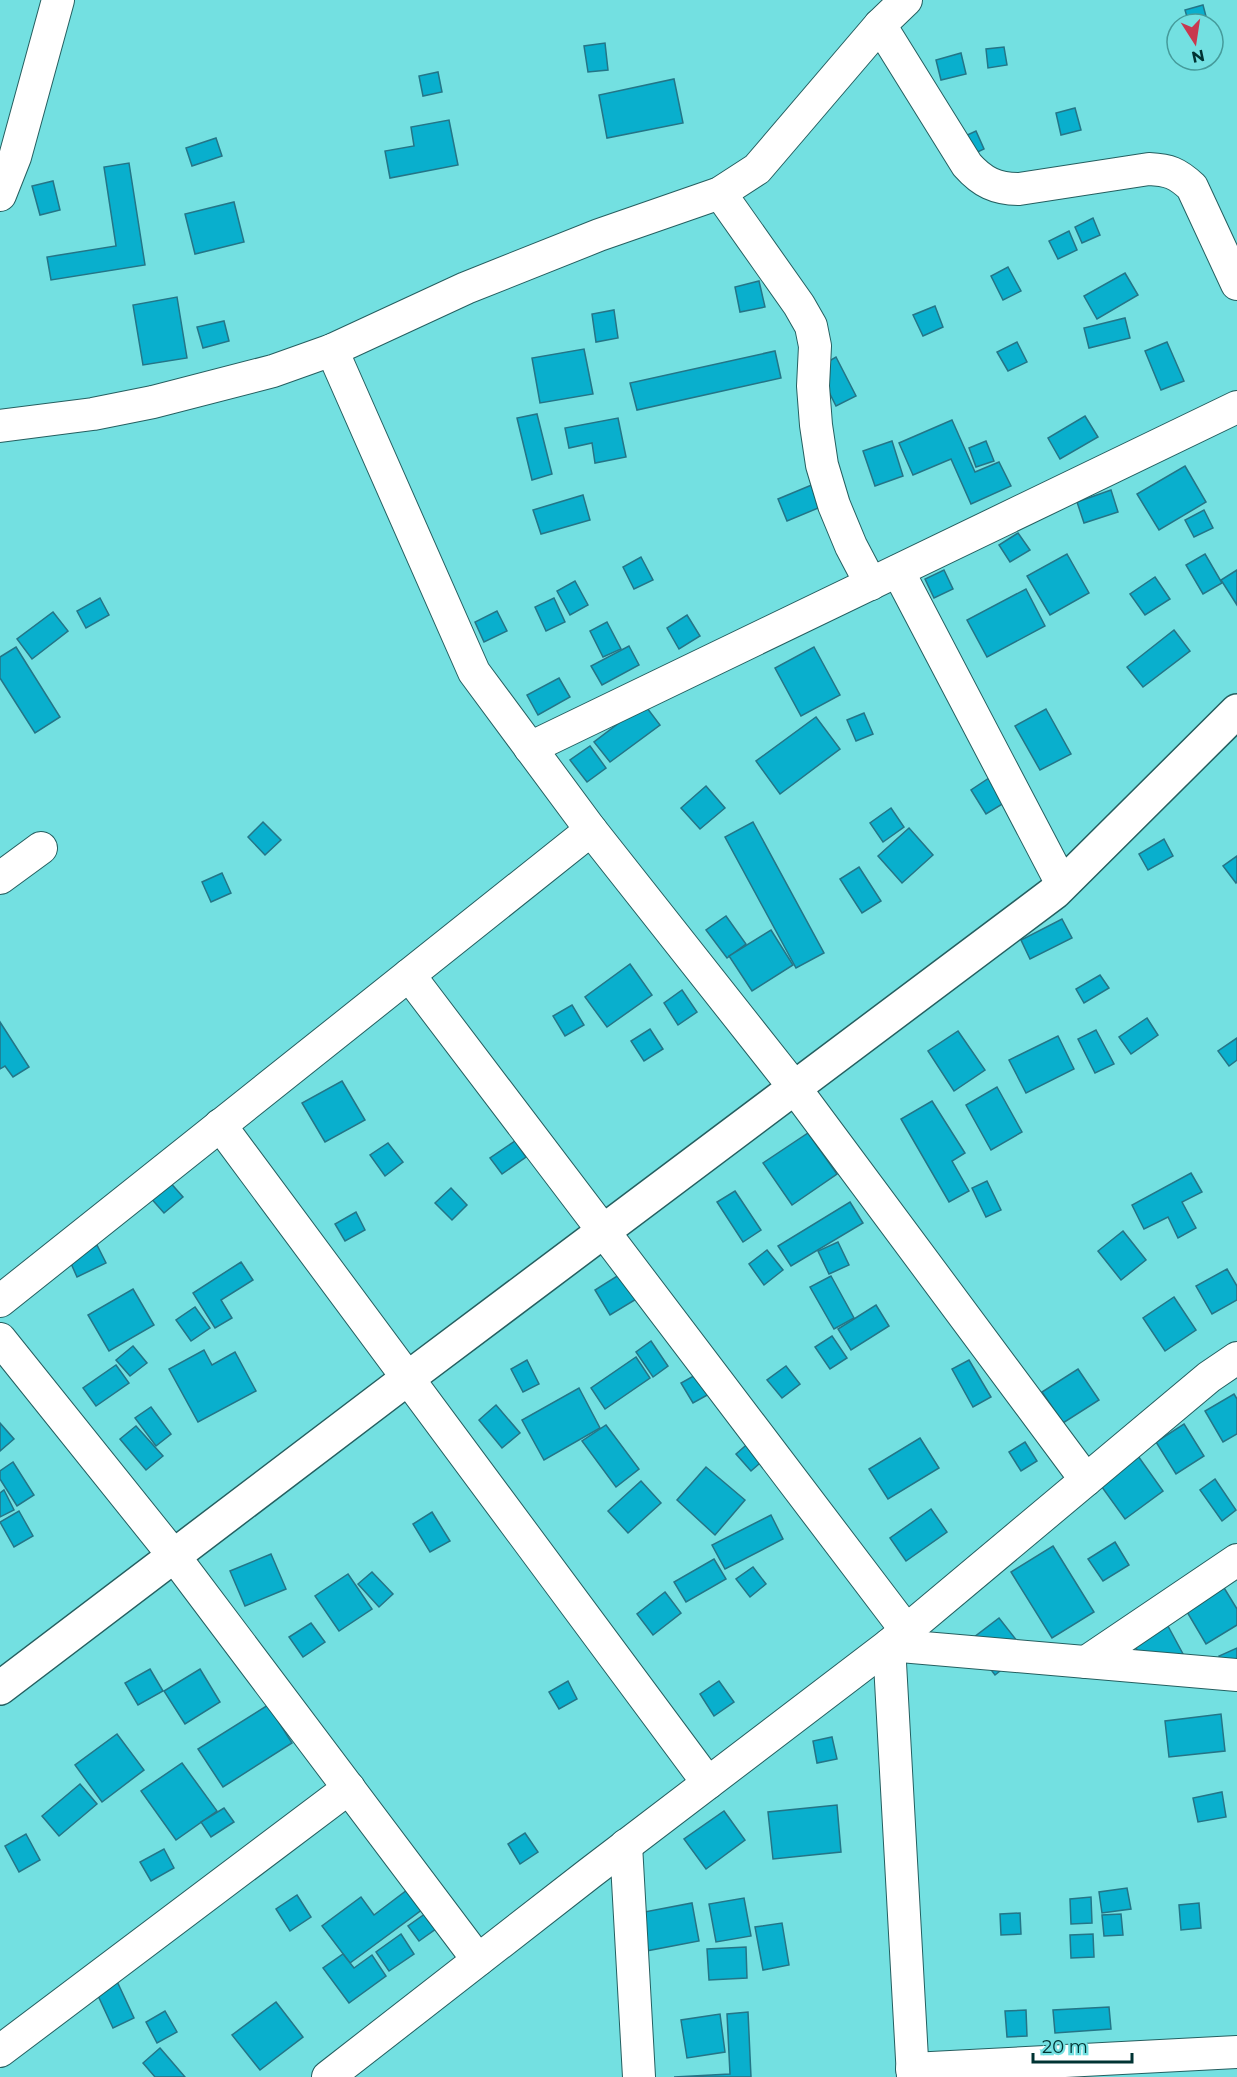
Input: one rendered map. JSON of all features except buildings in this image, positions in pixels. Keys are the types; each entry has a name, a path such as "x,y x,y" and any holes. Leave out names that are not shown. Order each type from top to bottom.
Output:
{"street":[{"path":"0,195 15,157 58,0"},
{"path":"0,426 93,414 153,402 273,371 332,350 477,283 599,235 720,193 758,169 880,25 906,0"},
{"path":"880,25 967,165 977,176 1004,189 1019,189 1149,169 1165,170 1180,176 1192,187 1237,284"},
{"path":"720,193 799,305 811,326 815,346 813,386 816,425 822,465 834,506 851,546 884,577 1062,884"},
{"path":"332,350 474,672 591,830 794,1087 1086,1480"},
{"path":"530,748 1237,407"},
{"path":"0,1688 1055,892 1237,711"},
{"path":"0,1301 591,830"},
{"path":"0,878 41,848"},
{"path":"409,975 603,1231 898,1638 913,2073 1237,2052"},
{"path":"220,1125 708,1783"},
{"path":"0,1339 174,1556 478,1960"},
{"path":"328,2077 626,1845 898,1638 1209,1377 1237,1358"},
{"path":"1086,1662 1237,1560"},
{"path":"898,1638 1086,1662 1237,1675"},
{"path":"0,2051 349,1788"},
{"path":"626,1845 639,2077"}]}
